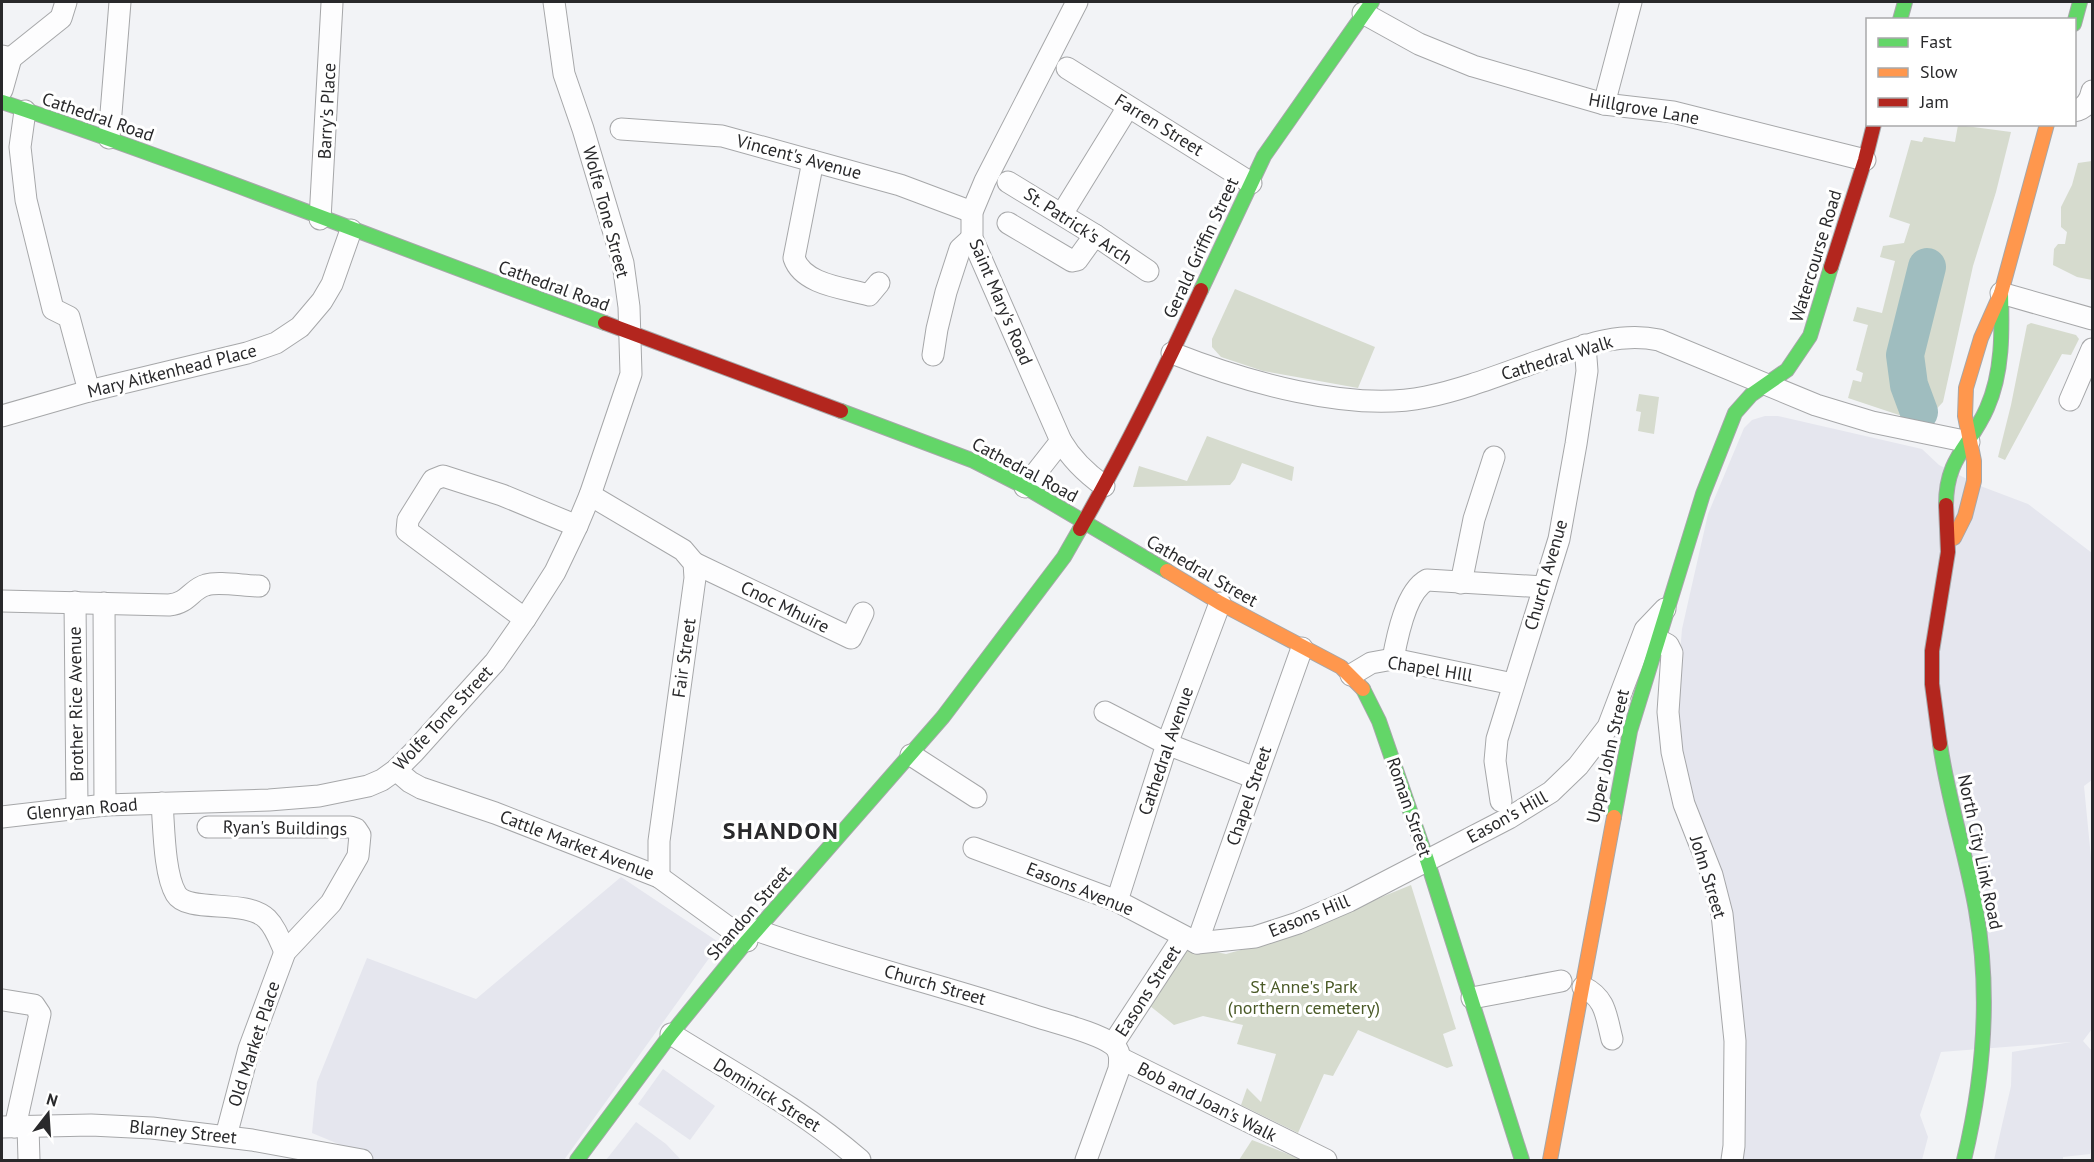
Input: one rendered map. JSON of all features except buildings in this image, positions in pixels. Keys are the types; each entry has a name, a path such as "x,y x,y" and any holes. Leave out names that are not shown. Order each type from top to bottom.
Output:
{"main road":[{"path":"1901,18 1905,2"},
{"path":"2076,18 2080,2"},
{"name":"Gerald Griffin Street","path":"1085,523 1172,353 1264,156 1368,7"},
{"name":"Cathedral Road","path":"2,102 109,138 320,219 964,457 1025,487 1085,523"},
{"name":"Watercourse Road","path":"1768,385 1787,370 1810,336 1874,126"},
{"name":"North City Link Road","path":"1948,550 1965,516 1974,481 1974,461 1965,416 1966,388 1981,338 2001,293 2046,126"},
{"name":"North City Link Road","path":"1964,1161 1981,1081 1986,1017 1983,957 1976,909 1939,748 1933,705 1932,650 1935,619 1948,550 1946,514 1948,476 1956,458 1983,419 1993,393 2001,342 2001,293"},
{"name":"Upper John Street","path":"1550,1161 1612,817 1630,731 1666,608 1703,494 1735,413 1751,395 1768,385"},
{"name":"Cathedral Street","path":"1085,523 1220,603 1302,648"},
{"name":"Shandon Street","path":"577,1161 671,1034 752,936 911,755 1051,576 1085,523"},
{"name":"Roman Street","path":"1302,648 1341,667 1351,675 1370,700 1427,860 1522,1161"}],"street":[{"path":"2,90 6,57 61,18 66,2"},
{"path":"109,138 120,2"},
{"name":"Wolfe Tone Street","path":"162,802 269,800 319,796 368,786 382,780 396,770 460,704 495,662 555,572 578,526 631,374 631,333 623,263 584,129 564,74 554,2"},
{"name":"Saint Mary's Road","path":"1077,2 972,212 972,238 1061,441 1068,454 1104,486"},
{"path":"1604,105 1631,2"},
{"name":"Barry's Place","path":"320,219 332,3"},
{"name":"Hillgrove Lane","path":"1368,7 1419,44 1473,66 1604,105 1673,112 1865,160"},
{"name":"Farren Street","path":"1067,68 1251,183"},
{"path":"2076,110 2083,107 2090,99 2092,91"},
{"path":"1062,214 1128,107"},
{"path":"25,111 20,147 26,200 53,309 69,317 89,391"},
{"name":"Vincent's Avenue","path":"621,129 718,135 900,185 972,212"},
{"path":"813,161 794,258 797,267 814,280 874,289"},
{"name":"St. Patrick's Arch","path":"1008,182 1062,214 1148,271"},
{"path":"1008,223 1072,261 1077,260 1095,235"},
{"name":"Mary Aitkenhead Place","path":"2,416 89,391 262,349 276,343 300,327 322,301 332,284 351,230"},
{"path":"933,355 937,329 960,249 972,238"},
{"path":"2001,293 2092,319"},
{"name":"Cathedral Walk","path":"1172,353 1214,369 1269,385 1314,394 1380,402 1439,394 1586,345 1635,337 1659,340 1816,405 1872,422 1969,442"},
{"name":"Church Avenue","path":"1501,801 1495,750 1513,684 1559,539 1568,497 1587,371 1586,345"},
{"path":"2070,400 2092,349"},
{"path":"1025,487 1061,441"},
{"path":"1461,583 1474,519 1494,457"},
{"path":"525,619 407,531 408,520 433,480 443,476 502,495 578,526"},
{"path":"590,495 683,550 694,563"},
{"name":"Cnoc Mhuire","path":"694,563 851,638 864,613"},
{"name":"Fair Street","path":"659,877 659,841 694,578 694,563"},
{"path":"1393,659 1410,599 1419,586 1427,580 1544,587"},
{"path":"2,601 177,604 207,584 259,586"},
{"name":"Brother Rice Avenue","path":"75,602 77,807"},
{"name":"Brother Rice Avenue","path":"104,603 105,805"},
{"name":"Cathedral Avenue","path":"1117,901 1167,744 1220,603"},
{"name":"Eason's Hill","path":"1427,860 1531,805 1566,780 1608,727 1645,630 1666,608"},
{"name":"John Street","path":"1657,639 1668,645 1672,653 1668,712 1672,752 1684,804 1712,875 1722,914 1735,1041 1732,1161"},
{"name":"Chapel Street","path":"1190,940 1255,778 1302,648"},
{"name":"Chapel HIll","path":"1351,675 1371,663 1393,659 1513,684"},
{"path":"1105,712 1167,744 1255,778"},
{"path":"911,755 976,797"},
{"name":"Cattle Market Avenue","path":"396,770 421,788 495,813 659,877 752,936"},
{"path":"162,802 165,843 175,893 185,902 192,904 240,908 260,914 275,930 285,952"},
{"name":"Glenryan Road","path":"2,817 77,807 162,802"},
{"name":"Ryan's Buildings","path":"208,827 350,827 356,829 360,835 358,856 331,903 285,952"},
{"name":"Easons Avenue","path":"974,848 1117,901 1190,940"},
{"name":"Easons Hill","path":"1190,940 1255,937 1298,923 1349,901 1427,860"},
{"name":"Church Street","path":"752,936 972,995 1091,1035 1116,1051"},
{"name":"Easons Street","path":"1086,1161 1116,1079 1116,1051 1190,940"},
{"name":"Old Market Place","path":"226,1136 249,1049 285,952"},
{"path":"1472,998 1561,981"},
{"path":"1583,987 1590,990 1604,1004 1612,1039"},
{"path":"3,1000 34,1005 40,1014 15,1127 29,1161"},
{"name":"Dominick Street","path":"671,1034 806,1118 860,1161"},
{"name":"Bob and Joan's Walk","path":"1116,1051 1326,1161"},
{"name":"Blarney Street","path":"15,1127 122,1126 226,1136 359,1160"}],"shaded area":[{"path":"1765,416 1778,416 1922,449 1939,465 1983,487 2028,504 2092,553 2092,780 2084,786 2092,868 2092,1029 2083,1041 2092,1051 2090,1154 2063,1157 2063,1160 1994,1160 2011,1086 2012,1052 2071,1042 1941,1052 1920,1115 1928,1137 1922,1160 1741,1160 1731,921 1681,758 1675,716 1682,629 1708,514 1744,428 1752,420"},
{"path":"621,877 720,943 564,1160 377,1160 312,1133 317,1082 367,958 476,999"},
{"path":"663,1069 715,1106 690,1140 638,1104"},
{"path":"636,1122 666,1144 681,1160 606,1160"}],"green space":[{"path":"1958,126 2011,132 1996,192 1973,266 1943,402 1928,418 1905,417 1848,398 1853,380 1861,382 1863,373 1856,370 1868,325 1853,321 1857,307 1882,313 1895,261 1880,257 1883,246 1904,243 1910,224 1889,217 1911,140 1922,142 1924,137 1955,142"},
{"path":"2092,161 2092,280 2077,277 2053,265 2054,249 2058,244 2065,244 2067,232 2061,227 2061,207 2072,185 2078,163"},
{"path":"1235,289 1375,347 1358,388 1263,371 1221,357 1212,347 1212,339"},
{"path":"2031,323 2076,335 2079,339 2071,355 2062,354 2005,460 1998,457 2027,325"},
{"path":"1639,394 1659,397 1654,434 1638,431 1641,412 1636,411"},
{"path":"1207,436 1294,467 1292,481 1242,463 1230,485 1133,487 1139,466 1187,481"},
{"name":"St Anne's Park (northern cemetery)","path":"1411,885 1456,1029 1443,1034 1453,1066 1447,1068 1358,1030 1333,1076 1324,1074 1298,1133 1241,1105 1247,1088 1261,1102 1276,1054 1237,1044 1243,1025 1203,1016 1174,1025 1150,1006 1189,947 1226,954 1274,941"},
{"path":"1252,1140 1303,1160 1239,1160"}],"waterway":[{"path":"1919,412 1909,385 1905,355 1927,267"}],"traffic: fast":[{"path":"1201,290 1264,156 1372,2"},
{"path":"1901,18 1905,2"},
{"path":"2076,18 2080,2"},
{"path":"2,102 229,183 605,323"},
{"path":"1614,817 1630,731 1703,494 1735,413 1751,395 1787,370 1810,336 1831,267"},
{"path":"1946,505 1947,489 1954,463 1987,408 1996,380 2001,337 2001,293"},
{"path":"841,411 974,461 1025,487 1167,571"},
{"path":"577,1160 671,1034 747,941 943,717 1064,557 1080,529"},
{"path":"1363,689 1379,721 1427,860 1522,1160"},
{"path":"1940,744 1976,910 1983,973 1981,1067 1964,1160"}],"traffic: slow":[{"path":"1954,538 1965,516 1974,481 1974,461 1965,416 1966,388 1981,338 2001,293 2046,126"},
{"path":"1167,571 1220,603 1341,667 1363,689"},
{"path":"1550,1160 1614,817"}],"traffic: jam":[{"path":"1831,267 1874,126"},
{"path":"1080,529 1143,411 1201,290"},
{"path":"605,323 841,411"},
{"path":"1940,744 1932,684 1932,651 1948,552 1946,505"}],"district":[{"name":"SHANDON","path":"781,831"}]}
